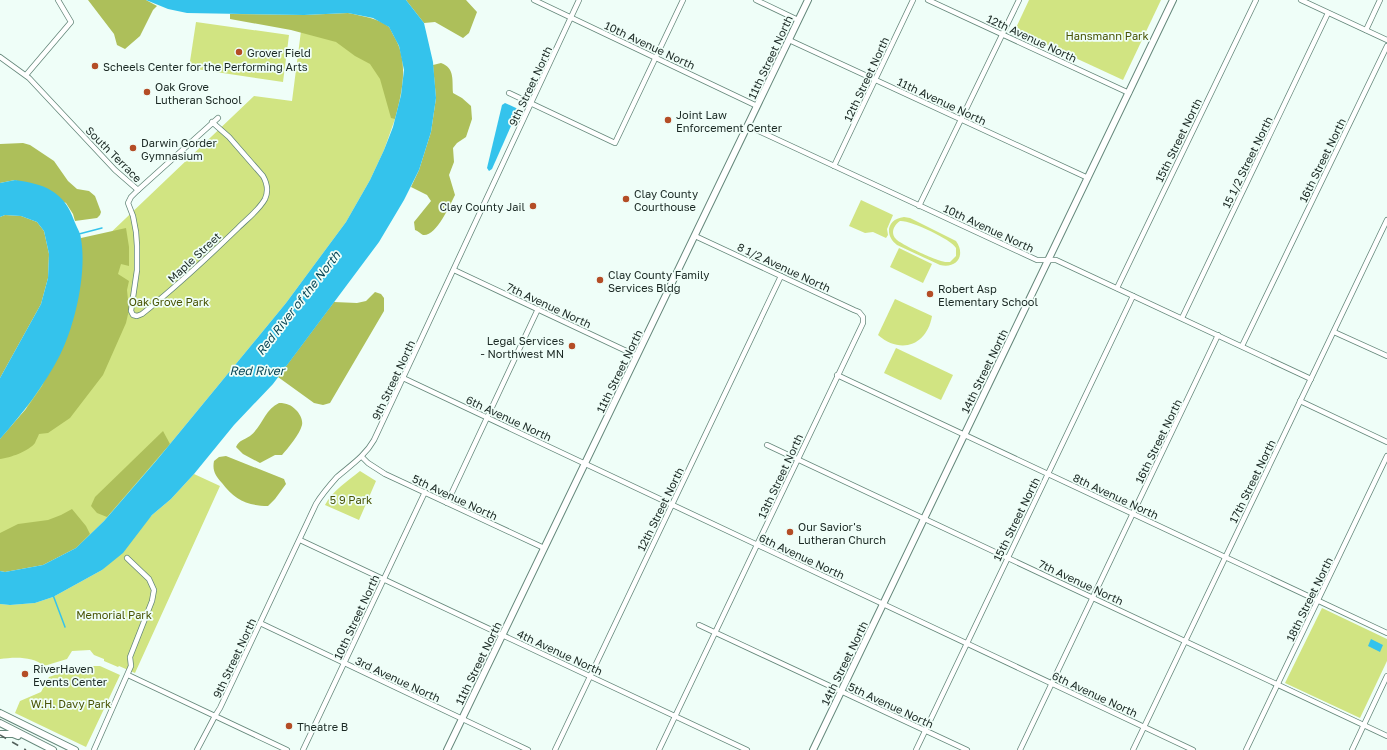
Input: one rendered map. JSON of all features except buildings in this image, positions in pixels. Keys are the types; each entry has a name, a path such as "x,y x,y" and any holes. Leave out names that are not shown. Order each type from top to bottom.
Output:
{"street":[{"path":"26,75 71,22 58,0"},
{"name":"10th Avenue North","path":"534,0 757,106"},
{"name":"9th Street North","path":"198,750 220,708 323,494 338,477 362,457 374,440 579,0"},
{"path":"508,93 615,143 683,0"},
{"path":"756,0 798,20"},
{"name":"11th Street North","path":"447,750 808,0"},
{"name":"12th Street North","path":"834,166 913,0"},
{"name":"12th Avenue North","path":"928,0 1129,93"},
{"path":"919,206 1019,0"},
{"name":"14th Street North","path":"813,750 1173,0"},
{"name":"15th Street North","path":"1117,288 1256,0"},
{"path":"1301,0 1387,40"},
{"path":"1366,30 1380,0"},
{"name":"15 1/2 Street North","path":"1182,318 1328,13"},
{"name":"11th Avenue North","path":"789,40 1088,178"},
{"name":"16th Street North","path":"1242,346 1387,46"},
{"name":"South Terrace","path":"0,57 26,75 116,170 138,190 128,203 133,216 137,246 137,270 131,311 133,315"},
{"path":"138,190 218,118"},
{"name":"Maple Street","path":"133,315 137,316 142,314 158,302 262,203 266,197 268,189 267,182 263,176 229,137 212,122"},
{"name":"10th Avenue North","path":"748,126 1037,260 1056,260 1311,378"},
{"name":"17th Street North","path":"1133,750 1387,220"},
{"name":"8 1/2 Avenue North","path":"695,236 859,312 863,317"},
{"name":"7th Avenue North","path":"454,270 637,356"},
{"name":"12th Street North","path":"555,750 781,276"},
{"name":"15th Street North","path":"916,750 1133,296"},
{"path":"447,503 538,310"},
{"name":"13th Street North","path":"659,750 838,375 862,323 863,317"},
{"path":"1334,332 1387,356"},
{"name":"16th Street North","path":"1020,750 1218,335"},
{"name":"8th Avenue North","path":"838,375 1387,633"},
{"name":"6th Avenue North","path":"403,378 1193,750"},
{"path":"1300,401 1387,442"},
{"name":"7th Avenue North","path":"767,445 1387,736"},
{"name":"18th Street North","path":"1246,750 1387,456"},
{"name":"5th Avenue North","path":"362,457 376,469 544,548"},
{"name":"10th Street North","path":"303,750 425,492"},
{"name":"4th Avenue North","path":"300,540 747,750"},
{"path":"94,750 128,675 131,666 130,657 152,601 154,590 149,579 127,558"},
{"name":"3rd Avenue North","path":"260,623 528,750"},
{"name":"5th Avenue North","path":"699,625 967,750"},
{"path":"128,675 288,750"},
{"path":"1352,750 1387,676"},
{"path":"0,713 75,750"},
{"path":"0,723 43,746"},
{"path":"0,734 13,734 53,750"}],"green space":[{"path":"88,0 146,0 157,6 153,10 140,36 125,49 117,45 114,34"},
{"path":"406,0 466,0 477,12 469,33 463,38 435,22 424,23"},
{"name":"Hansmann Park","path":"1029,0 1161,0 1123,80 1015,30"},
{"path":"348,13 380,21 390,28 395,38 402,58 403,78 395,119 391,118 380,79 370,64 355,56 336,42 291,30 230,19 230,14 304,15"},
{"name":"Grover Field","path":"196,22 289,35 283,82 189,68"},
{"name":"Oak Grove Park","path":"301,31 382,55 395,119 384,150 370,180 346,222 286,303 156,461 104,521 76,548 0,571 0,439 26,409 82,260 254,96 292,101"},
{"path":"441,63 451,71 453,93 462,98 471,106 472,119 466,137 457,143 453,148 454,162 449,175 455,195 438,226 428,234 423,235 415,230 414,222 431,201 427,195 411,187 419,170 431,132 436,98 433,65"},
{"path":"23,143 30,145 54,161 68,181 77,189 89,191 95,196 101,212 100,215 97,218 75,221 73,214 66,203 15,180 0,183 0,144"},
{"path":"861,200 893,215 887,229 888,235 886,238 873,232 865,233 849,226"},
{"path":"5,215 21,216 37,222 44,231 49,254 48,278 41,304 0,378 0,217"},
{"path":"898,218 910,218 956,241 960,251 958,260 951,265 940,265 897,245 890,237 889,228","holes":["900,221 921,227 947,240 956,248 956,256 950,262 942,261 917,251 899,241 894,237 893,232 896,225"]},
{"path":"126,228 129,247 129,266 121,264 118,274 129,281 127,290 129,310 126,323 103,375 70,418 48,433 39,434 35,443 28,449 14,456 0,459 0,439 26,409 42,386 71,325 81,278 81,238"},
{"path":"899,248 932,264 923,283 890,267"},
{"path":"375,292 381,294 384,298 384,311 330,403 323,405 314,403 278,377 334,302 357,303 366,301"},
{"path":"895,299 932,316 925,334 912,344 895,345 878,335"},
{"path":"896,348 953,375 941,400 884,373"},
{"path":"279,403 289,405 299,413 302,421 301,429 282,455 275,455 260,463 243,454 236,447 240,441 250,436 258,428 270,409"},
{"path":"163,431 170,444 107,517 97,513 91,506 95,497"},
{"path":"226,456 284,479 286,484 268,506 247,503 231,493 214,471 214,461 219,457"},
{"name":"5 9 Park","path":"360,471 376,481 359,520 325,505 345,482"},
{"name":"Memorial Park","path":"194,474 220,486 135,673 104,661 104,659 94,655 90,650 72,651 67,659 44,666 34,660 29,659 0,659 0,604 10,605 35,603 53,597 102,570 152,515 171,499"},
{"path":"72,509 86,526 90,534 76,548 43,565 5,572 0,571 0,533 18,524 48,520"},
{"path":"1322,608 1387,639 1387,661 1360,718 1285,683"},
{"name":"W.H. Davy Park","path":"80,666 100,666 120,675 86,747 15,713 20,701 41,692 49,677"}],"water":[{"name":"Red River","path":"146,0 406,0 424,23 433,62 436,98 431,132 419,170 404,200 379,242 273,384 234,425 194,474 171,499 152,515 123,553 102,570 53,597 35,603 10,605 0,604 0,571 5,572 43,565 76,548 104,521 156,461 286,303 346,222 370,180 393,127 401,95 404,70 399,46 389,27 373,18 348,13 304,15 187,13 168,9"},
{"path":"505,103 518,110 492,169 489,171 487,168 502,105"},
{"path":"15,180 43,187 52,191 65,202 70,210 80,235 82,267 81,283 75,314 60,355 33,399 0,439 0,378 41,304 48,278 49,254 44,231 37,222 21,216 5,215 0,217 0,183"},
{"path":"1371,639 1383,645 1380,652 1368,646"}],"waterway":[{"path":"79,234 102,228"},
{"path":"53,595 65,627"}],"railway":[{"path":"0,735 26,750"}],"place":[{"name":"Grover Field","path":"239,52"},
{"name":"Scheels Center for the Performing Arts","path":"95,66"},
{"name":"Oak Grove Lutheran School","path":"147,92"},
{"name":"Joint Law Enforcement Center","path":"668,120"},
{"name":"Darwin Gorder Gymnasium","path":"133,148"},
{"name":"Clay County Courthouse","path":"626,199"},
{"name":"Clay County Jail","path":"533,206"},
{"name":"Clay County Family Services Bldg","path":"600,280"},
{"name":"Robert Asp Elementary School","path":"930,294"},
{"name":"Legal Services - Northwest MN","path":"572,346"},
{"name":"Our Savior's Lutheran Church","path":"790,532"},
{"name":"RiverHaven Events Center","path":"25,674"},
{"name":"Theatre B","path":"289,726"}],"water label":[{"name":"Red River of the North","path":"298,303"}]}
